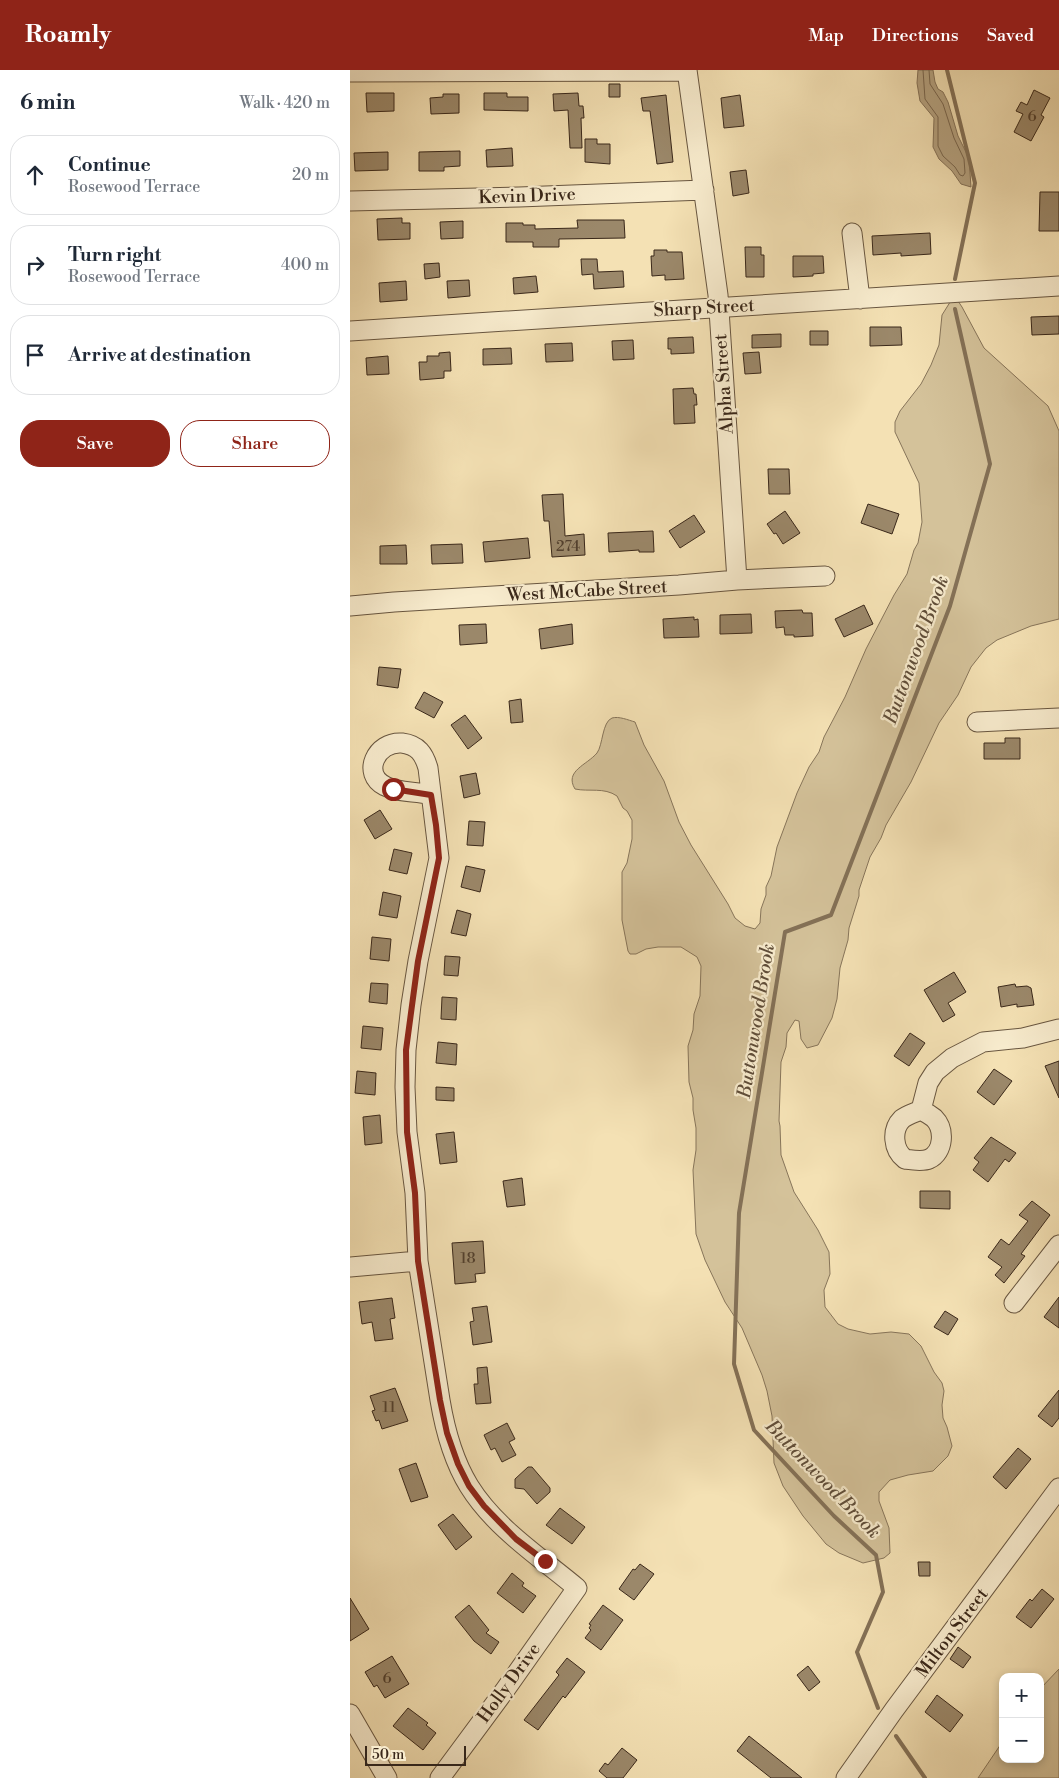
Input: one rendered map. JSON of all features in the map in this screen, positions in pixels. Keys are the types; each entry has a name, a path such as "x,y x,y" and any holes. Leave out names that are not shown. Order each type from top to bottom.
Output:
{"street":[{"path":"350,72 687,71"},
{"name":"Alpha Street","path":"687,71 719,307 737,580"},
{"name":"Kevin Drive","path":"350,201 704,190"},
{"path":"852,233 860,299"},
{"name":"Sharp Street","path":"350,330 1059,286"},
{"name":"West McCabe Street","path":"350,606 737,580 825,576"},
{"path":"977,722 1059,718"},
{"path":"350,1267 418,1261 415,1193 407,1132 406,1050 418,961 439,858 431,795"},
{"path":"920,1110 928,1083 935,1072 957,1055 984,1042 1023,1038 1059,1030"},
{"path":"1014,1302 1059,1245"},
{"name":"Holly Drive","path":"418,1261 444,1423 463,1475 476,1496 500,1524 577,1588 440,1778"},
{"name":"Milton Street","path":"846,1778 894,1710 1059,1488"},
{"path":"350,1714 387,1778"}],"shaded area":[{"path":"952,299 958,301 962,307 984,348 1048,406 1059,431 1059,619 1031,626 997,640 986,648 971,667 958,695 939,723 911,782 870,857 849,928 832,1018 818,1045 807,1048 801,1039 799,1021 795,1020 787,1033 786,1047 781,1062 779,1121 781,1155 794,1192 818,1230 829,1252 830,1274 824,1290 825,1307 838,1324 848,1329 870,1334 891,1332 909,1334 921,1346 934,1372 942,1383 944,1391 943,1418 952,1446 948,1456 933,1471 890,1480 879,1492 879,1501 889,1528 890,1553 884,1558 863,1563 839,1553 826,1544 803,1516 783,1486 774,1463 772,1416 762,1375 742,1328 725,1302 705,1260 696,1234 693,1170 696,1150 696,1128 693,1098 689,1082 688,1046 693,1030 694,1014 700,996 701,966 697,957 681,947 658,947 630,954 622,920 622,872 627,863 632,839 632,820 617,796 602,791 575,789 572,777 578,769 597,753 604,729 609,720 612,718 624,718 635,722 644,745 664,781 679,822 735,918 745,926 755,929 760,923 761,909 777,847 797,793 809,767 819,752 824,737 845,697 866,649 907,574 918,543 922,522 919,483 895,432 895,422 900,411 921,384 931,365 939,345 942,315"},
{"path":"1059,1669 1059,1778 978,1778 999,1747 999,1763 1044,1763 1044,1685"}],"water":[{"path":"918,70 933,70 938,89 943,92 948,102 958,136 969,158 971,187 961,184 952,171 939,159 933,147 934,118 920,101 917,83"}],"building":[{"path":"609,84 620,84 620,97 609,97"},
{"path":"1034,90 1050,98 1041,115 1044,117 1031,141 1014,132 1023,114 1016,111 1021,102 1027,105"},
{"path":"366,93 394,93 394,111 367,112"},
{"path":"484,93 507,93 507,97 528,97 528,111 484,110"},
{"path":"578,93 579,106 583,106 584,118 581,118 582,148 570,148 568,110 554,111 553,94"},
{"path":"443,94 459,94 459,113 431,114 430,98 443,97"},
{"path":"666,95 673,162 657,164 650,111 643,111 641,98"},
{"path":"740,95 744,126 724,128 721,98"},
{"path":"585,139 597,139 597,144 610,144 610,164 585,162"},
{"path":"512,148 513,166 487,167 486,150"},
{"path":"460,151 460,166 444,167 444,171 419,171 419,152"},
{"path":"388,152 388,170 355,171 354,153"},
{"path":"746,170 749,193 733,196 730,172"},
{"path":"1040,192 1059,192 1059,231 1039,231"},
{"path":"402,218 402,223 410,223 410,239 378,240 377,219"},
{"path":"577,220 624,220 625,238 559,239 559,247 533,247 533,242 506,242 506,223 535,225 535,229 578,228"},
{"path":"463,221 463,238 441,239 440,222"},
{"path":"930,233 931,254 901,256 901,253 873,255 872,236"},
{"path":"745,247 761,247 761,255 764,255 764,277 746,277"},
{"path":"654,250 682,252 684,279 665,280 665,275 652,276 651,256 654,256"},
{"path":"793,256 823,256 824,273 813,274 813,276 793,277"},
{"path":"581,259 597,259 598,272 623,271 624,287 594,289 593,274 582,275"},
{"path":"439,263 440,277 425,279 424,264"},
{"path":"536,276 538,292 514,294 513,278"},
{"path":"469,280 470,296 448,298 447,281"},
{"path":"406,281 407,300 380,302 379,283"},
{"path":"1059,316 1059,334 1032,335 1031,317"},
{"path":"870,327 901,327 902,345 870,346"},
{"path":"810,331 828,331 828,345 810,345"},
{"path":"781,334 781,347 752,348 752,335"},
{"path":"693,337 694,353 671,354 671,349 668,349 668,338"},
{"path":"633,340 634,359 613,360 612,341"},
{"path":"572,343 573,361 546,362 545,344"},
{"path":"511,348 512,364 483,365 483,349"},
{"path":"450,352 451,371 444,371 444,378 420,380 419,362 427,362 427,356 439,356 439,353"},
{"path":"759,352 761,373 745,374 743,353"},
{"path":"388,356 389,374 367,375 366,358"},
{"path":"693,388 694,394 696,394 697,405 694,405 695,423 674,424 673,389"},
{"path":"768,469 789,469 790,494 769,494"},
{"path":"563,494 565,536 584,534 585,555 552,557 549,521 544,521 542,495"},
{"path":"868,504 899,514 892,534 861,523"},
{"path":"785,511 800,533 783,544 767,524"},
{"path":"694,515 705,532 680,548 669,531"},
{"path":"653,531 654,552 639,552 639,550 609,552 608,533"},
{"path":"528,538 530,558 485,562 483,542"},
{"path":"462,544 463,563 432,564 431,545"},
{"path":"406,545 407,564 380,564 380,546"},
{"path":"864,605 873,624 844,637 835,619"},
{"path":"802,610 803,613 812,613 813,636 794,637 794,635 785,635 784,627 776,628 775,611"},
{"path":"751,614 752,633 720,634 720,615"},
{"path":"694,617 694,620 698,619 699,637 664,638 663,619"},
{"path":"486,624 487,643 460,645 459,625"},
{"path":"572,624 573,644 541,649 539,629"},
{"path":"379,667 401,669 398,688 377,685"},
{"path":"424,692 443,702 434,718 415,708"},
{"path":"521,699 523,722 511,723 509,701"},
{"path":"465,715 482,738 468,749 451,725"},
{"path":"1005,738 1020,738 1020,759 984,759 984,743 1005,743"},
{"path":"476,773 480,794 464,798 460,776"},
{"path":"380,810 392,829 375,839 364,820"},
{"path":"469,821 485,822 483,846 467,845"},
{"path":"394,849 412,853 407,874 389,870"},
{"path":"466,866 485,870 480,892 461,887"},
{"path":"383,892 401,896 397,918 379,915"},
{"path":"457,910 471,914 466,936 451,933"},
{"path":"372,937 391,939 389,961 370,959"},
{"path":"445,956 460,957 458,976 444,975"},
{"path":"954,972 966,992 948,1003 955,1015 943,1022 924,990"},
{"path":"371,983 388,984 387,1004 369,1002"},
{"path":"1015,984 1016,987 1027,986 1031,988 1034,1005 1017,1007 1017,1004 1001,1007 998,987"},
{"path":"442,997 457,998 456,1020 441,1019"},
{"path":"363,1026 383,1028 381,1050 361,1048"},
{"path":"910,1033 925,1043 909,1066 894,1056"},
{"path":"438,1042 457,1044 456,1065 436,1063"},
{"path":"1059,1061 1059,1098 1045,1066"},
{"path":"994,1069 1012,1081 994,1105 977,1092"},
{"path":"357,1071 376,1073 375,1095 355,1093"},
{"path":"436,1087 454,1088 454,1101 436,1100"},
{"path":"380,1115 382,1143 365,1145 363,1117"},
{"path":"454,1132 457,1162 440,1164 436,1134"},
{"path":"991,1137 1016,1153 1009,1162 1005,1159 988,1182 973,1170 979,1162 974,1158"},
{"path":"522,1178 525,1205 507,1207 503,1181"},
{"path":"920,1191 950,1191 950,1209 920,1208"},
{"path":"1032,1201 1050,1215 1021,1254 1025,1256 1004,1283 995,1275 1002,1267 988,1257 1001,1239 1009,1245 1028,1221 1019,1215"},
{"path":"483,1241 485,1273 475,1274 476,1282 455,1284 452,1243"},
{"path":"1059,1297 1059,1328 1044,1317"},
{"path":"392,1298 395,1318 390,1319 393,1339 375,1341 372,1322 362,1324 359,1302"},
{"path":"487,1306 492,1342 473,1345 470,1322 474,1321 472,1308"},
{"path":"945,1311 958,1319 948,1335 934,1327"},
{"path":"487,1367 491,1403 476,1404 474,1384 478,1384 477,1368"},
{"path":"395,1388 408,1421 382,1429 379,1420 376,1421 372,1411 375,1410 370,1396"},
{"path":"1059,1390 1059,1418 1052,1427 1038,1416"},
{"path":"507,1423 515,1439 509,1442 516,1455 502,1462 495,1448 491,1450 484,1435"},
{"path":"1018,1448 1031,1459 1006,1489 993,1477"},
{"path":"416,1463 428,1497 411,1502 399,1469"},
{"path":"528,1467 532,1467 550,1488 550,1492 537,1504 524,1489 515,1488 515,1479"},
{"path":"560,1508 585,1527 572,1544 546,1525"},
{"path":"453,1514 472,1537 456,1550 438,1525"},
{"path":"918,1562 930,1562 930,1576 919,1576"},
{"path":"640,1564 654,1574 634,1600 619,1589 633,1569 635,1570"},
{"path":"512,1573 524,1583 522,1586 536,1596 523,1613 497,1593"},
{"path":"1042,1589 1054,1599 1031,1628 1016,1617 1030,1599 1032,1601"},
{"path":"350,1598 369,1629 350,1641"},
{"path":"469,1605 489,1630 486,1633 499,1642 491,1654 474,1641 455,1617"},
{"path":"603,1605 623,1620 601,1650 585,1638 591,1630 589,1628 591,1625 589,1624"},
{"path":"958,1647 971,1657 963,1668 950,1659"},
{"path":"392,1656 409,1684 385,1698 377,1685 374,1687 365,1672"},
{"path":"567,1658 585,1672 565,1698 563,1696 538,1730 524,1720 559,1675 556,1672"},
{"path":"808,1666 820,1682 809,1691 797,1675"},
{"path":"937,1695 963,1715 950,1732 925,1712"},
{"path":"408,1708 428,1723 426,1725 436,1733 423,1750 393,1726"},
{"path":"749,1736 802,1778 771,1778 737,1751"},
{"path":"622,1748 637,1760 623,1778 607,1778 599,1771 605,1763 608,1765"}],"waterway":[{"name":"Buttonwood Brook","path":"947,70 975,183 955,279"},
{"name":"Buttonwood Brook","path":"878,1708 857,1652 883,1592 876,1555 834,1516 754,1430 734,1364 739,1213 785,932 831,915 950,606 990,464 955,309"},
{"name":"Buttonwood Brook","path":"896,1736 925,1778"}],"route":[{"path":"393,789 431,795 439,858 411,1005 406,1050 405,1086 407,1132 415,1193 418,1261 444,1423 458,1464 476,1496 500,1524 545,1561"}]}
